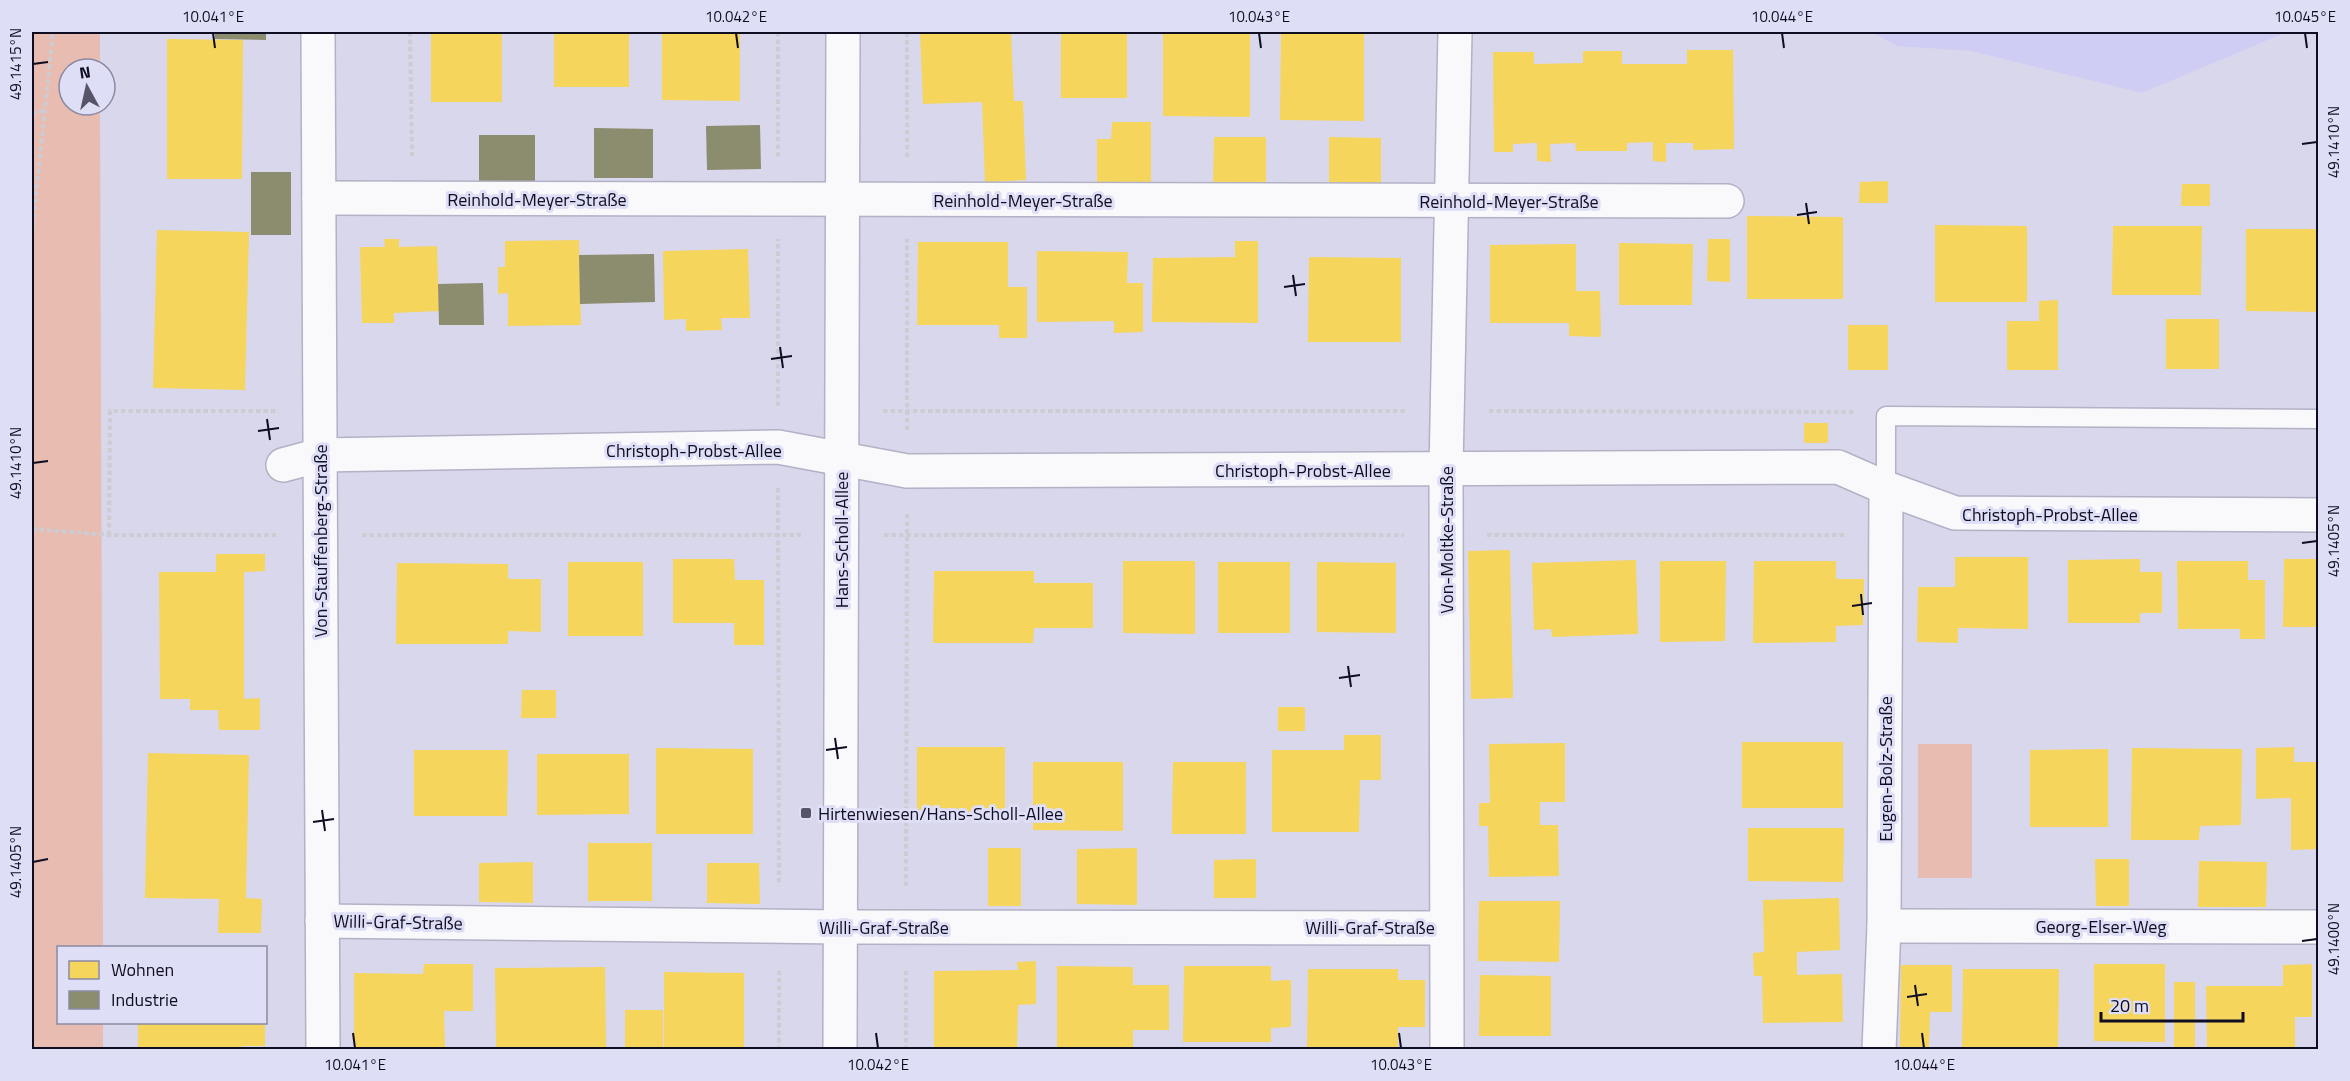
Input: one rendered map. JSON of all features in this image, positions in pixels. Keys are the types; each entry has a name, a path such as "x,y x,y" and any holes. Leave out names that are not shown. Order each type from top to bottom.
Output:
{"street":[{"name":"Von-Stauffenberg-Straße","path":"318,32 323,1050"},
{"name":"Hans-Scholl-Allee","path":"840,1050 843,32"},
{"name":"Von-Moltke-Straße","path":"1446,1050 1446,469 1449,411 1455,32"},
{"name":"Reinhold-Meyer-Straße","path":"319,198 1727,201"},
{"name":"Christoph-Probst-Allee","path":"283,465 320,455 778,447 907,471 1838,467 1886,488 1955,513 2319,515"},
{"name":"Eugen-Bolz-Straße","path":"1879,1050 1884,926 1886,488"},
{"name":"Willi-Graf-Straße","path":"322,921 840,927 1446,928"},
{"name":"Georg-Elser-Weg","path":"1884,926 2319,927"}],"lane":[{"path":"1886,488 1886,416 2319,419"}],"path":[{"path":"32,233 53,32"},
{"path":"410,32 412,198"},
{"path":"778,32 778,1050"},
{"path":"906,1050 907,32"},
{"path":"32,114 45,110"},
{"path":"109,535 110,411 320,411"},
{"path":"842,411 1845,411 1886,416"},
{"path":"32,529 109,535 1885,535"}],"shaded area":[{"path":"32,32 100,32 100,57 57,57 57,117 100,117 103,946 57,946 57,1024 103,1024 103,1049 32,1049"},
{"path":"1872,32 2287,32 2142,93 1971,51 1897,46"},
{"path":"1918,744 1972,744 1972,878 1918,878"}],"building: Wohnen":[{"path":"554,32 629,32 629,87 554,87"},
{"path":"662,32 740,32 740,101 662,100"},
{"path":"920,32 1011,32 1014,101 1023,101 1026,180 985,182 982,102 923,104"},
{"path":"1163,32 1250,32 1250,117 1163,116"},
{"path":"1281,32 1364,32 1364,121 1280,120"},
{"path":"431,33 502,34 502,102 431,102"},
{"path":"1061,34 1127,34 1127,98 1061,98"},
{"path":"167,39 243,40 242,179 167,179"},
{"path":"1687,50 1733,50 1734,149 1693,150 1693,143 1666,143 1666,162 1653,161 1653,142 1627,143 1627,151 1576,151 1575,143 1550,144 1551,162 1537,161 1537,143 1513,144 1513,152 1494,152 1493,52 1534,52 1534,64 1583,63 1583,51 1622,51 1622,64 1687,64"},
{"path":"1112,122 1151,122 1151,185 1097,184 1097,139 1111,139"},
{"path":"1214,137 1266,137 1266,185 1213,185"},
{"path":"1329,137 1381,138 1381,185 1329,185"},
{"path":"1888,181 1888,203 1859,203 1860,182"},
{"path":"2182,184 2210,184 2210,206 2181,206"},
{"path":"1747,216 1843,217 1843,299 1747,299"},
{"path":"1935,225 2027,226 2027,302 1935,302"},
{"path":"2113,226 2202,226 2201,295 2112,295"},
{"path":"2246,229 2318,229 2318,312 2246,311"},
{"path":"157,230 249,232 245,390 153,388"},
{"path":"384,239 399,239 399,247 437,246 439,311 394,313 394,323 362,323 360,247 385,247"},
{"path":"1708,239 1730,239 1730,282 1707,281"},
{"path":"579,240 581,325 508,326 508,293 498,294 498,267 505,267 505,241"},
{"path":"1235,241 1258,241 1258,323 1152,322 1153,258 1235,257"},
{"path":"918,242 1008,242 1008,287 1027,287 1027,338 999,338 999,325 917,325"},
{"path":"1619,243 1693,244 1692,305 1619,305"},
{"path":"1576,244 1576,291 1600,291 1601,337 1569,336 1569,323 1490,323 1490,245"},
{"path":"748,249 750,318 721,318 722,330 686,331 686,319 664,320 663,251"},
{"path":"1037,251 1128,252 1127,283 1143,283 1143,332 1114,333 1114,321 1037,322"},
{"path":"1309,257 1401,258 1401,342 1308,342"},
{"path":"2058,300 2058,370 2007,370 2007,321 2039,321 2039,301"},
{"path":"2166,319 2219,319 2219,369 2166,369"},
{"path":"1848,325 1888,325 1888,370 1848,370"},
{"path":"1804,423 1828,423 1828,443 1804,443"},
{"path":"1510,550 1513,698 1471,699 1468,551"},
{"path":"216,554 265,554 265,571 244,572 244,699 260,698 260,730 219,730 218,710 190,710 190,699 160,699 159,572 216,572"},
{"path":"1955,557 2028,557 2028,629 1958,628 1958,643 1917,642 1918,587 1955,587"},
{"path":"673,559 734,559 735,580 764,580 764,645 734,645 734,623 673,623"},
{"path":"2140,559 2140,572 2162,572 2162,613 2140,613 2140,623 2068,623 2068,560"},
{"path":"2284,559 2318,559 2318,627 2283,627"},
{"path":"1636,560 1638,634 1552,637 1551,629 1534,630 1532,563"},
{"path":"1123,561 1195,561 1195,634 1123,633"},
{"path":"1660,561 1726,561 1725,641 1660,642"},
{"path":"1754,561 1836,561 1836,579 1864,579 1863,625 1836,626 1836,642 1753,643"},
{"path":"2177,561 2248,561 2248,580 2265,580 2265,639 2240,639 2240,629 2178,629"},
{"path":"568,562 643,562 643,636 568,636"},
{"path":"1218,562 1290,562 1290,633 1218,633"},
{"path":"1317,562 1396,563 1396,633 1317,632"},
{"path":"397,563 508,564 508,579 541,579 541,632 508,631 508,644 396,644"},
{"path":"934,571 1034,571 1034,583 1093,583 1093,628 1034,628 1033,643 933,643"},
{"path":"522,690 556,690 556,718 521,718"},
{"path":"1278,707 1305,707 1305,731 1278,731"},
{"path":"1344,735 1381,735 1381,780 1360,780 1359,832 1272,832 1272,750 1344,750"},
{"path":"1742,742 1843,742 1843,808 1742,808"},
{"path":"1565,743 1565,802 1540,802 1540,825 1558,825 1559,876 1489,877 1488,826 1479,826 1479,803 1490,803 1489,744"},
{"path":"917,747 1005,747 1005,817 917,817"},
{"path":"2294,747 2294,762 2318,762 2318,849 2291,850 2291,798 2256,799 2256,748"},
{"path":"656,748 753,749 753,834 656,834"},
{"path":"2132,748 2242,749 2241,825 2200,826 2199,840 2131,840"},
{"path":"2108,749 2108,827 2030,827 2030,750"},
{"path":"414,750 508,750 507,816 414,816"},
{"path":"148,753 249,755 246,898 262,899 261,933 218,933 219,899 145,898"},
{"path":"537,754 629,754 629,814 537,815"},
{"path":"1033,762 1123,762 1123,831 1033,830"},
{"path":"1173,762 1246,762 1246,834 1172,834"},
{"path":"1748,828 1844,828 1843,882 1748,881"},
{"path":"588,843 652,843 652,901 588,901"},
{"path":"988,848 1021,848 1021,906 988,906"},
{"path":"1137,848 1137,905 1077,904 1077,849"},
{"path":"1256,859 1256,898 1214,898 1214,860"},
{"path":"2095,859 2129,859 2129,906 2096,906"},
{"path":"2199,861 2267,862 2266,907 2198,907"},
{"path":"533,862 533,903 479,902 479,863"},
{"path":"707,863 759,863 760,904 707,903"},
{"path":"1839,898 1840,950 1797,952 1797,975 1842,974 1843,1022 1763,1023 1762,976 1754,976 1753,953 1764,952 1763,900"},
{"path":"1479,901 1560,901 1559,962 1478,961"},
{"path":"1036,961 1036,1004 1018,1005 1017,1050 934,1050 934,971 1018,970 1017,962"},
{"path":"424,964 473,964 473,1011 444,1011 445,1050 354,1050 354,973 423,974"},
{"path":"2094,964 2165,964 2165,1042 2094,1041"},
{"path":"2312,964 2312,1017 2295,1017 2295,1050 2207,1050 2206,986 2283,986 2283,965"},
{"path":"1901,965 1952,965 1952,1012 1930,1012 1929,1050 1900,1050"},
{"path":"1057,966 1133,967 1133,985 1169,985 1169,1030 1133,1030 1133,1048 1057,1048"},
{"path":"1184,966 1271,966 1271,981 1291,980 1291,1027 1271,1028 1271,1042 1183,1042"},
{"path":"605,967 606,1047 496,1048 495,968"},
{"path":"1308,969 1398,969 1398,980 1425,980 1425,1027 1398,1027 1398,1050 1307,1050"},
{"path":"1963,969 2059,969 2058,1050 1962,1050"},
{"path":"664,972 744,973 744,1050 664,1050"},
{"path":"1480,975 1551,976 1551,1036 1479,1036"},
{"path":"2174,982 2195,982 2195,1049 2174,1048"},
{"path":"625,1010 663,1010 663,1050 625,1050"},
{"path":"138,1024 265,1024 265,1046 242,1046 242,1050 138,1050"}],"building: Industrie":[{"path":"215,32 266,32 266,40 215,39"},
{"path":"760,125 761,169 707,170 706,126"},
{"path":"594,128 653,129 653,178 594,178"},
{"path":"479,135 535,135 535,184 479,184"},
{"path":"251,172 291,172 291,235 251,235"},
{"path":"654,254 655,302 580,304 579,255"},
{"path":"483,283 484,325 439,325 438,284"}],"place":[{"name":"Hirtenwiesen/Hans-Scholl-Allee","path":"806,813"}]}
